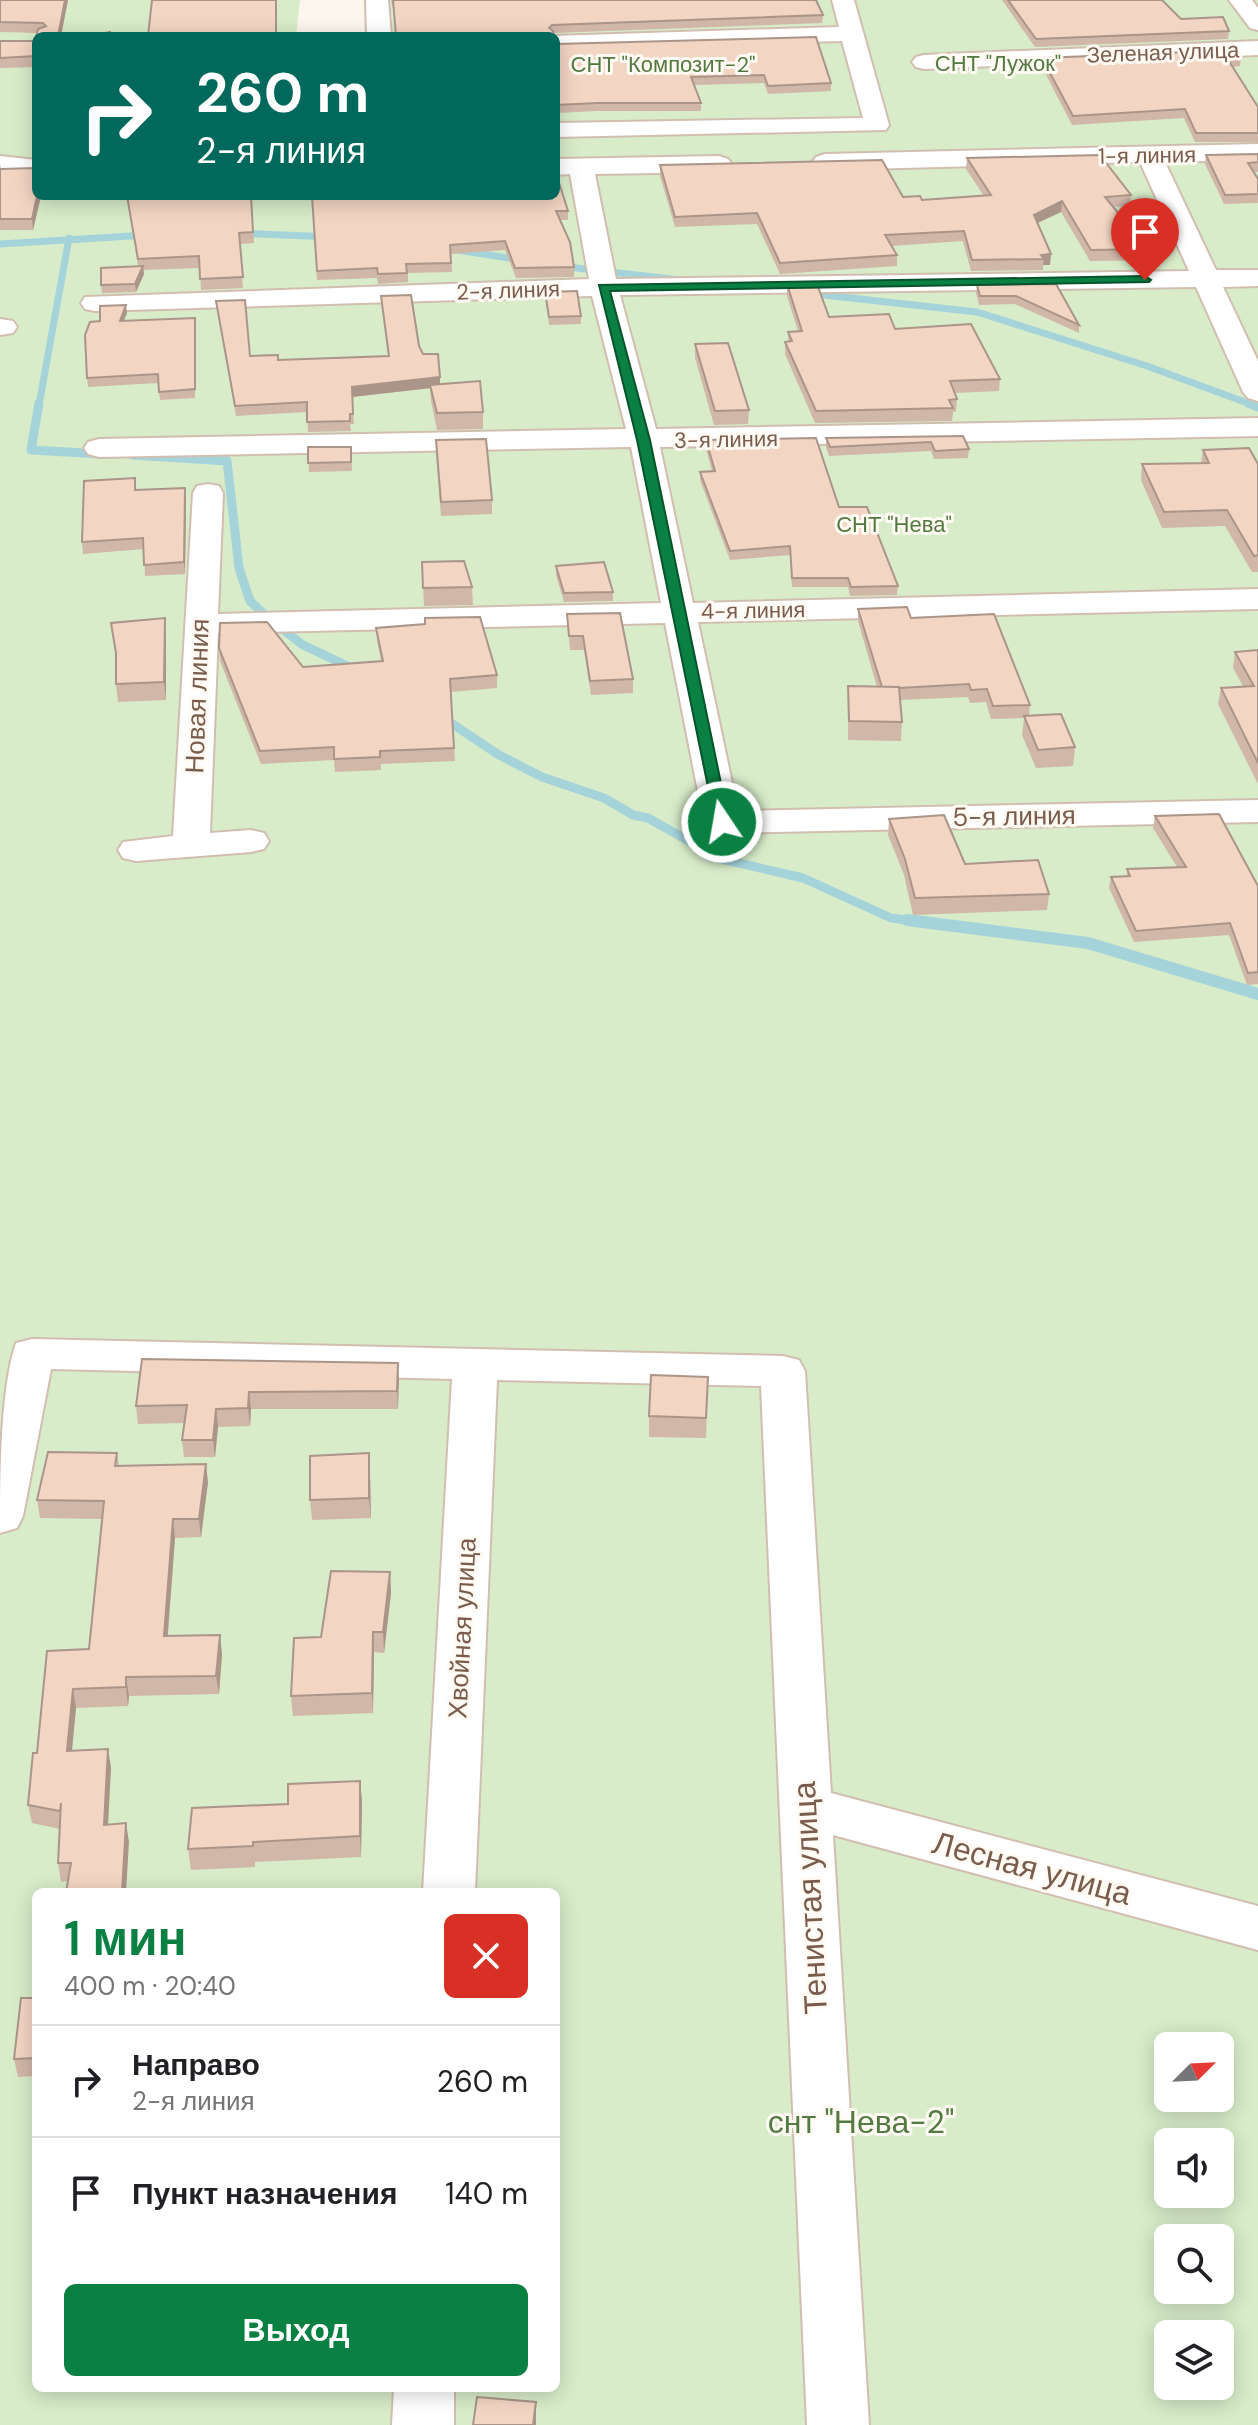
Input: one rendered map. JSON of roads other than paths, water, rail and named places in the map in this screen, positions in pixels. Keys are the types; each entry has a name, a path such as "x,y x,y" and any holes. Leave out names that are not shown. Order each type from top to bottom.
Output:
{"street":[{"path":"377,0 379,32"},
{"path":"560,130 877,125 843,0"},
{"path":"1240,0 1258,23"},
{"path":"560,42 852,34"},
{"name":"Зеленая улица","path":"924,62 1258,48"},
{"name":"1-я линия","path":"794,162 1258,152"},
{"path":"1149,155 1209,279 1258,392"},
{"path":"677,612 644,440 602,277 568,167 747,163"},
{"path":"0,164 32,168"},
{"name":"2-я линия","path":"95,303 602,277 1258,278"},
{"name":"3-я линия","path":"99,448 1258,427"},
{"name":"Новая линия","path":"191,845 208,493"},
{"name":"4-я линия","path":"200,624 1258,599"},
{"name":"5-я линия","path":"677,612 722,822 1258,811"},
{"path":"136,850 251,841"},
{"path":"0,1516 32,1354 475,1364"},
{"name":"Тенистая улица","path":"475,1364 783,1371 838,2425"},
{"name":"Хвойная улица","path":"449,1888 475,1364"},
{"name":"Лесная улица","path":"806,1807 1258,1928"},
{"path":"423,2425 424,2392"}],"waterway":[{"path":"237,233 331,237"},
{"path":"69,240 147,235"},
{"path":"0,244 69,240"},
{"path":"39,405 69,240"},
{"path":"457,250 521,260"},
{"path":"559,266 680,280"},
{"path":"806,293 977,312 1147,366 1253,405"},
{"path":"39,403 31,450 102,454"},
{"path":"1248,403 1253,405"},
{"path":"1253,405 1258,407"},
{"path":"132,455 227,461 239,568 250,601 267,617"},
{"path":"281,628 303,645 356,670"},
{"path":"439,715 499,755 542,777 604,798 633,815 648,818 696,845 708,856 803,878 891,918 907,920"},
{"path":"907,920 923,922"},
{"path":"907,920 1088,943 1258,994"}],"park label":[{"name":"СНТ \"Лужок\"","path":"998,63"},
{"name":"СНТ \"Композит-2\"","path":"663,64"},
{"name":"СНТ \"Нева\"","path":"894,524"},
{"name":"снт \"Нева-2\"","path":"861,2122"}]}
